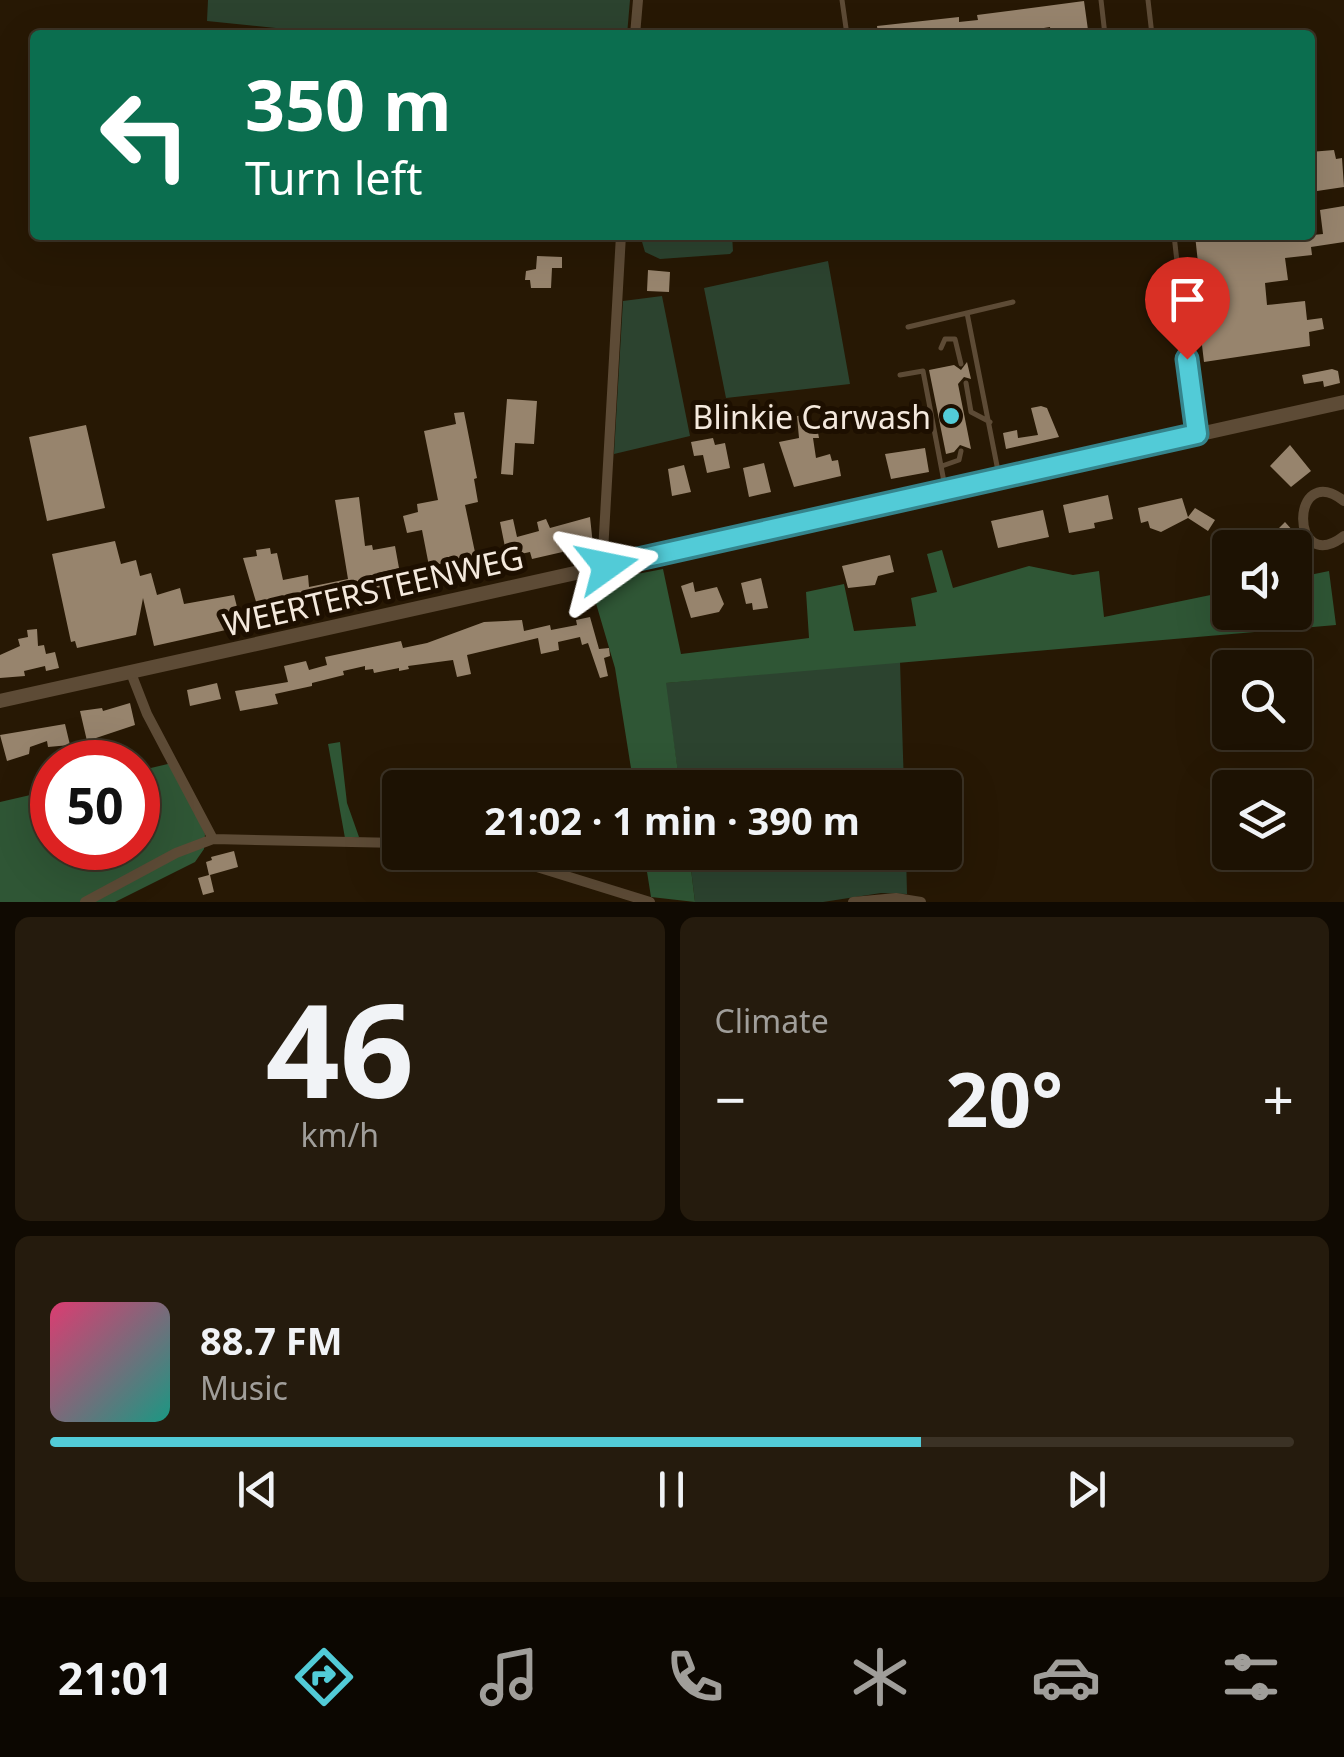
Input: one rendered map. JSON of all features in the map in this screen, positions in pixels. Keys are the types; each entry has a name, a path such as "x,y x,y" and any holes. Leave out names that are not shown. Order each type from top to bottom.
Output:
{"main road":[{"name":"WEERTERSTEENWEG","path":"0,702 1344,402"}],"street":[{"path":"635,30 638,0"},
{"path":"607,566 603,552 621,240"},
{"path":"1343,538 1327,544 1312,540 1300,519 1305,504 1318,494 1334,494 1344,501"},
{"path":"131,672 147,714 213,840"},
{"path":"85,902 176,853 213,840 382,842"},
{"path":"547,870 650,902"},
{"path":"853,902 896,898 922,902"}],"lane":[{"path":"842,0 845,30"},
{"path":"1101,0 1104,30"},
{"path":"1148,0 1151,30"},
{"path":"1175,240 1197,434"},
{"path":"908,327 1013,302"},
{"path":"967,313 1000,480"},
{"path":"940,348 948,338 956,340 962,364"},
{"path":"900,375 923,371 946,492"},
{"path":"966,383 971,412 990,422"},
{"path":"942,466 959,460 960,451"}],"green space":[{"path":"208,0 630,0 627,30 294,30 207,21"},
{"path":"641,240 732,240 730,254 660,259 645,252"},
{"path":"828,261 850,384 726,398 704,288"},
{"path":"662,296 690,436 614,454 623,301"},
{"path":"942,550 953,588 1029,566 1073,575 1099,571 1104,617 1212,595 1212,630 1278,630 666,683 678,770 631,770 615,668 590,583 663,569 681,654 809,638 806,592 844,584 854,631 916,626 911,598 937,592 927,554"},
{"path":"1329,571 1336,625 1312,627 1312,574"},
{"path":"900,661 903,770 678,770 665,683"},
{"path":"340,742 347,803 359,837 345,838 328,744"},
{"path":"172,763 205,834 204,849 195,862 115,902 0,902 0,802 30,795 30,870 160,870 160,766"},
{"path":"647,870 691,870 695,902 651,897"},
{"path":"691,870 906,870 907,894 881,893 823,902 695,902"}],"building":[{"path":"1084,1 1088,30 877,30 877,26 959,17 959,22 978,20 977,15"},
{"path":"1334,150 1336,159 1342,158 1344,187 1317,191 1315,152"},
{"path":"1344,206 1344,242 1311,247 1312,255 1285,258 1288,280 1265,283 1267,305 1305,301 1307,320 1322,318 1324,329 1309,332 1310,346 1204,362 1199,320 1212,319 1210,300 1202,300 1196,240 1315,240 1315,235 1323,234 1320,210"},
{"path":"537,256 562,257 562,268 552,268 551,288 531,288 530,280 525,280 526,271 536,269"},
{"path":"648,270 670,272 669,292 647,291"},
{"name":"Blinkie Carwash","path":"967,362 971,379 964,377 958,384 971,449 960,445 946,454 929,370 954,365 961,370"},
{"path":"1338,371 1340,383 1324,387 1323,381 1304,384 1302,375"},
{"path":"507,399 537,401 534,444 515,443 513,475 501,474"},
{"path":"1031,408 1047,408 1059,437 1006,449 1003,433 1017,430 1018,438 1038,435"},
{"path":"464,412 477,478 474,479 478,502 465,505 476,557 451,566 450,562 429,566 422,530 407,533 403,516 418,512 417,504 438,500 424,431 456,424 454,413"},
{"path":"807,415 811,425 817,427 819,438 813,438 816,458 830,454 832,461 838,460 841,476 794,487 779,442 799,438 797,416"},
{"path":"86,425 105,508 47,521 29,437"},
{"path":"713,438 715,445 725,443 730,468 707,473 703,455 694,456 691,442"},
{"path":"1290,445 1311,471 1291,487 1270,466"},
{"path":"925,448 929,472 891,479 885,454"},
{"path":"764,463 771,492 749,497 743,468"},
{"path":"684,465 691,492 672,496 668,469"},
{"path":"1108,495 1113,519 1094,523 1095,528 1069,533 1063,505"},
{"path":"359,497 365,546 372,545 373,550 395,546 399,568 377,573 381,587 304,603 306,612 154,646 143,598 136,635 77,648 75,641 71,642 52,554 115,541 121,564 136,560 140,576 151,573 157,595 180,588 184,604 234,595 238,611 257,605 243,558 257,556 256,550 270,548 271,554 277,553 283,580 308,575 309,587 348,579 335,500"},
{"path":"1182,498 1188,517 1195,508 1215,520 1208,531 1188,518 1161,532 1150,528 1148,521 1141,523 1138,508"},
{"path":"1043,510 1049,537 998,548 991,521"},
{"path":"590,517 593,545 532,559 530,552 507,557 500,522 513,519 517,537 539,531 537,522 546,519 550,528"},
{"path":"890,555 894,572 878,576 875,585 848,588 842,566"},
{"path":"761,578 768,608 753,610 752,603 746,604 741,583"},
{"path":"693,582 695,592 717,587 724,604 719,612 691,618 681,586"},
{"path":"590,617 599,649 609,648 610,656 604,658 608,676 600,678 588,643 582,645 580,637 558,642 559,650 541,654 538,638 467,655 471,674 457,677 453,660 374,673 373,669 365,670 365,666 343,671 344,675 312,686 275,694 278,704 240,711 235,691 288,682 284,666 306,661 309,670 327,665 325,657 401,641 403,648 427,643 484,622 522,620 524,631 550,625 551,630 577,625 576,620"},
{"path":"37,629 38,646 44,645 46,654 55,652 59,668 46,671 45,666 24,671 25,676 0,678 0,655 20,646 18,639 28,637 27,630"},
{"path":"217,683 221,699 190,706 187,690"},
{"path":"130,703 135,725 87,740 80,711 103,711"},
{"path":"65,724 69,740 30,740 29,754 7,761 0,735"},
{"path":"234,851 238,867 210,875 214,892 203,895 198,878 209,875 206,862"}],"place":[{"name":"Blinkie Carwash","path":"951,416"}],"route":[{"path":"607,566 1197,434 1187,359"}]}
